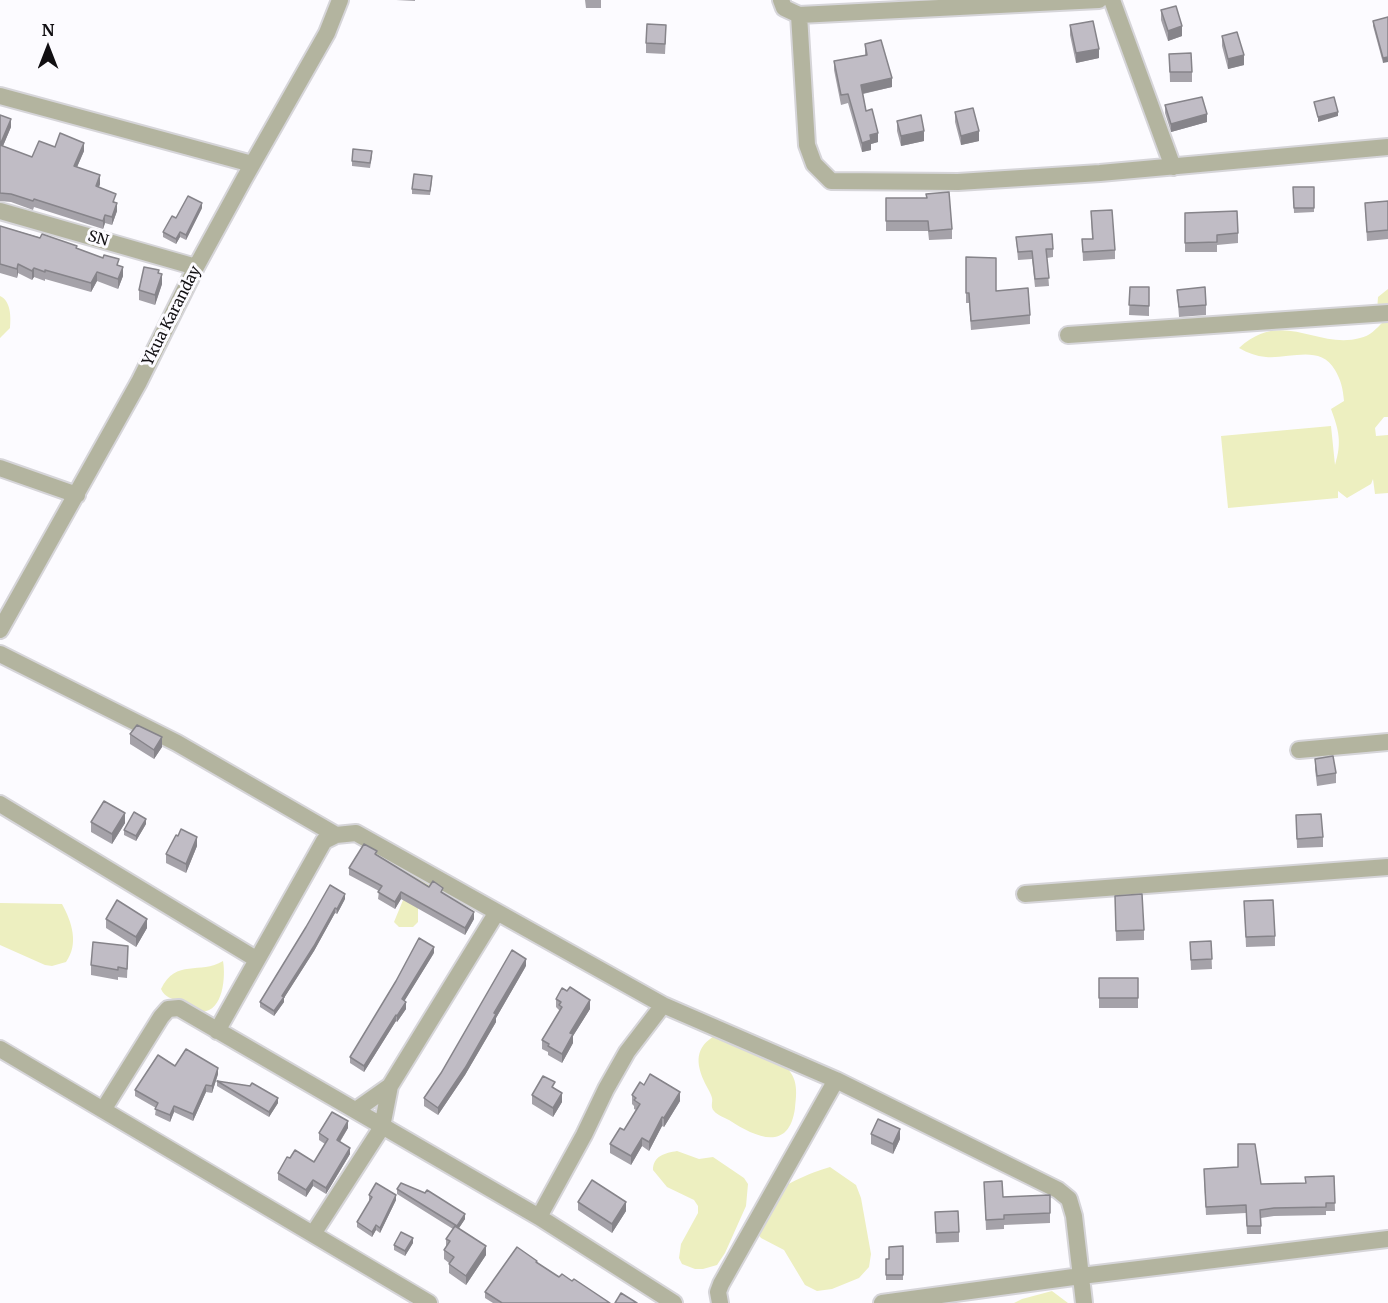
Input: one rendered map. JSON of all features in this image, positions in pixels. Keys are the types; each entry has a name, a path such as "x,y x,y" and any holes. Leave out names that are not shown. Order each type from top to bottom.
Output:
{"street":[{"name":"Ykua Karanday","path":"2,622 77,495 139,382 196,267 327,33 340,0"},
{"path":"781,0 784,8 799,15 1099,0"},
{"path":"1112,0 1173,167"},
{"path":"799,15 807,145 814,164 831,181 958,182 1100,173 1388,147"},
{"path":"0,96 252,164"},
{"name":"SN","path":"0,211 196,267"},
{"path":"1068,335 1388,313"},
{"path":"0,468 77,495"},
{"path":"0,654 177,743 336,835"},
{"path":"1299,750 1388,742"},
{"path":"0,804 256,959"},
{"path":"217,1032 324,841 336,835 356,833 663,1005 836,1080 1058,1190 1069,1199 1074,1216 1084,1303"},
{"path":"1025,894 1388,867"},
{"path":"313,1234 382,1127 390,1086 497,912"},
{"path":"539,1217 627,1052 663,1005"},
{"path":"103,1110 161,1017 168,1009 179,1008 539,1217 674,1303"},
{"path":"0,1049 429,1303"},
{"path":"720,1303 718,1292 722,1284 836,1080"},
{"path":"356,1110 390,1086"},
{"path":"882,1303 1081,1276 1388,1239"}],"green space":[{"path":"1388,289 1388,417 1384,417 1375,428 1376,436 1388,435 1388,493 1375,494 1373,479 1371,484 1347,498 1338,491 1338,498 1228,508 1221,436 1331,426 1335,465 1339,437 1331,409 1344,401 1335,370 1321,357 1304,354 1266,357 1239,348 1255,337 1270,331 1300,332 1329,339 1345,340 1364,337 1383,322 1377,311 1378,297"},
{"path":"0,296 4,298 10,310 10,328 0,338"},
{"path":"397,864 434,884 418,905 418,922 413,927 399,927 394,922 408,888 396,868"},
{"path":"0,903 62,904 73,933 72,948 66,962 52,966 45,965 0,945"},
{"path":"223,961 224,976 221,994 212,1008 206,1011 197,1011 167,996 161,989 167,979 181,970 206,967"},
{"path":"720,1033 785,1066 792,1075 796,1090 792,1122 786,1131 778,1136 760,1136 749,1132 719,1115 713,1109 711,1096 699,1066 699,1059 706,1042"},
{"path":"677,1151 699,1159 713,1157 744,1178 748,1184 746,1206 725,1253 717,1265 703,1269 695,1269 682,1264 679,1258 681,1244 698,1213 698,1206 694,1200 667,1187 653,1170 657,1158"},
{"path":"830,1167 856,1185 861,1198 871,1254 869,1267 859,1278 832,1289 817,1291 805,1285 784,1250 761,1238 753,1228 762,1207 772,1195 796,1180"},
{"path":"1052,1291 1068,1303 1014,1303 1022,1299"}],"building":[{"path":"1176,6 1182,26 1168,31 1161,10"},
{"path":"1388,17 1388,57 1383,58 1373,21"},
{"path":"1093,21 1099,49 1076,53 1070,25"},
{"path":"647,24 666,25 665,44 646,43"},
{"path":"1237,32 1244,55 1228,59 1222,36"},
{"path":"881,40 892,78 861,85 866,111 872,109 878,133 870,135 871,140 862,143 848,94 841,95 834,61 867,55 865,44"},
{"path":"1191,53 1192,72 1170,72 1169,54"},
{"path":"1202,97 1207,114 1171,124 1165,105"},
{"path":"1334,97 1338,112 1318,117 1314,102"},
{"path":"973,108 979,131 961,136 955,112"},
{"path":"0,115 11,119 0,145"},
{"path":"921,115 924,131 901,136 897,121"},
{"path":"60,133 84,143 74,166 100,175 96,186 116,194 113,202 117,203 112,217 105,215 103,221 34,199 33,201 0,193 0,145 32,157 39,141 55,147"},
{"path":"353,149 372,151 370,163 352,161"},
{"path":"414,174 432,176 430,191 412,189"},
{"path":"1293,187 1314,187 1314,208 1294,208"},
{"path":"949,192 952,229 929,231 928,221 886,221 886,198 927,198 926,194"},
{"path":"188,196 202,203 186,235 180,232 176,239 163,232 172,216 176,218"},
{"path":"1388,201 1388,230 1367,232 1365,203"},
{"path":"1112,210 1115,250 1083,252 1082,239 1093,239 1091,211"},
{"path":"1237,211 1238,233 1217,235 1217,242 1185,243 1185,213"},
{"path":"0,226 40,238 42,234 103,258 104,255 119,259 117,265 123,267 118,279 97,272 91,283 45,270 45,272 34,268 32,271 18,264 17,269 0,264"},
{"path":"1052,234 1053,249 1046,249 1049,278 1035,279 1032,251 1018,252 1016,237"},
{"path":"966,257 996,258 996,291 1028,288 1030,315 971,321 969,293 966,293"},
{"path":"144,267 159,270 158,273 162,274 155,295 139,290"},
{"path":"1130,287 1149,287 1149,306 1129,305"},
{"path":"1205,287 1206,305 1179,307 1177,290"},
{"path":"137,725 162,737 154,750 130,734"},
{"path":"1333,756 1336,773 1317,776 1315,759"},
{"path":"104,801 125,813 112,834 91,822"},
{"path":"134,812 146,819 136,836 124,830"},
{"path":"1321,814 1323,837 1297,839 1296,815"},
{"path":"181,829 197,837 186,864 166,854"},
{"path":"364,844 377,851 375,854 429,887 433,881 443,888 441,892 474,912 465,928 401,892 395,902 378,892 382,886 349,868"},
{"path":"330,885 345,894 274,1011 260,1002"},
{"path":"1142,894 1144,930 1116,931 1115,896"},
{"path":"117,900 147,919 136,937 106,919"},
{"path":"1273,900 1275,936 1246,937 1244,901"},
{"path":"419,938 434,947 402,999 406,1002 364,1066 350,1057"},
{"path":"1211,941 1212,959 1191,960 1190,942"},
{"path":"93,942 128,946 127,969 118,967 118,970 91,965"},
{"path":"512,950 526,959 465,1068 438,1108 424,1098 441,1073"},
{"path":"1099,978 1138,978 1138,998 1099,998"},
{"path":"570,987 590,1000 570,1033 573,1034 562,1054 542,1040 562,1007 559,1005 561,1002 556,999 562,988 567,991"},
{"path":"186,1049 218,1068 212,1086 206,1085 193,1114 174,1106 170,1115 155,1109 158,1103 135,1090 158,1055 175,1066"},
{"path":"650,1074 680,1092 664,1118 662,1117 649,1142 642,1138 631,1156 610,1144 620,1128 624,1130 640,1104 634,1100 636,1098 632,1095 640,1082 644,1085"},
{"path":"543,1076 555,1082 552,1087 562,1093 553,1108 532,1095"},
{"path":"217,1081 250,1086 252,1083 278,1098 269,1112"},
{"path":"332,1112 348,1121 337,1140 350,1148 326,1188 313,1180 306,1190 278,1173 287,1157 290,1158 295,1150 314,1162 328,1139 319,1133"},
{"path":"878,1119 900,1129 893,1144 871,1134"},
{"path":"1238,1144 1255,1144 1261,1184 1306,1183 1305,1177 1334,1176 1335,1203 1326,1203 1326,1207 1260,1210 1261,1226 1247,1226 1246,1205 1206,1207 1204,1169 1238,1167"},
{"path":"592,1180 626,1202 612,1224 578,1202"},
{"path":"1002,1181 1003,1197 1050,1195 1050,1213 1004,1215 1004,1219 986,1220 984,1182"},
{"path":"376,1183 396,1195 380,1228 376,1225 372,1232 357,1222 372,1197 369,1195"},
{"path":"401,1183 425,1193 427,1190 465,1214 457,1226 397,1189"},
{"path":"958,1211 959,1232 936,1233 935,1212"},
{"path":"455,1226 486,1246 466,1276 449,1264 454,1257 444,1250 450,1241 446,1239"},
{"path":"401,1232 413,1238 405,1251 394,1245"},
{"path":"903,1246 903,1275 886,1275 889,1247"},
{"path":"517,1247 559,1277 562,1274 572,1281 574,1279 610,1303 502,1303 485,1292"},
{"path":"621,1293 637,1303 615,1303"}]}
